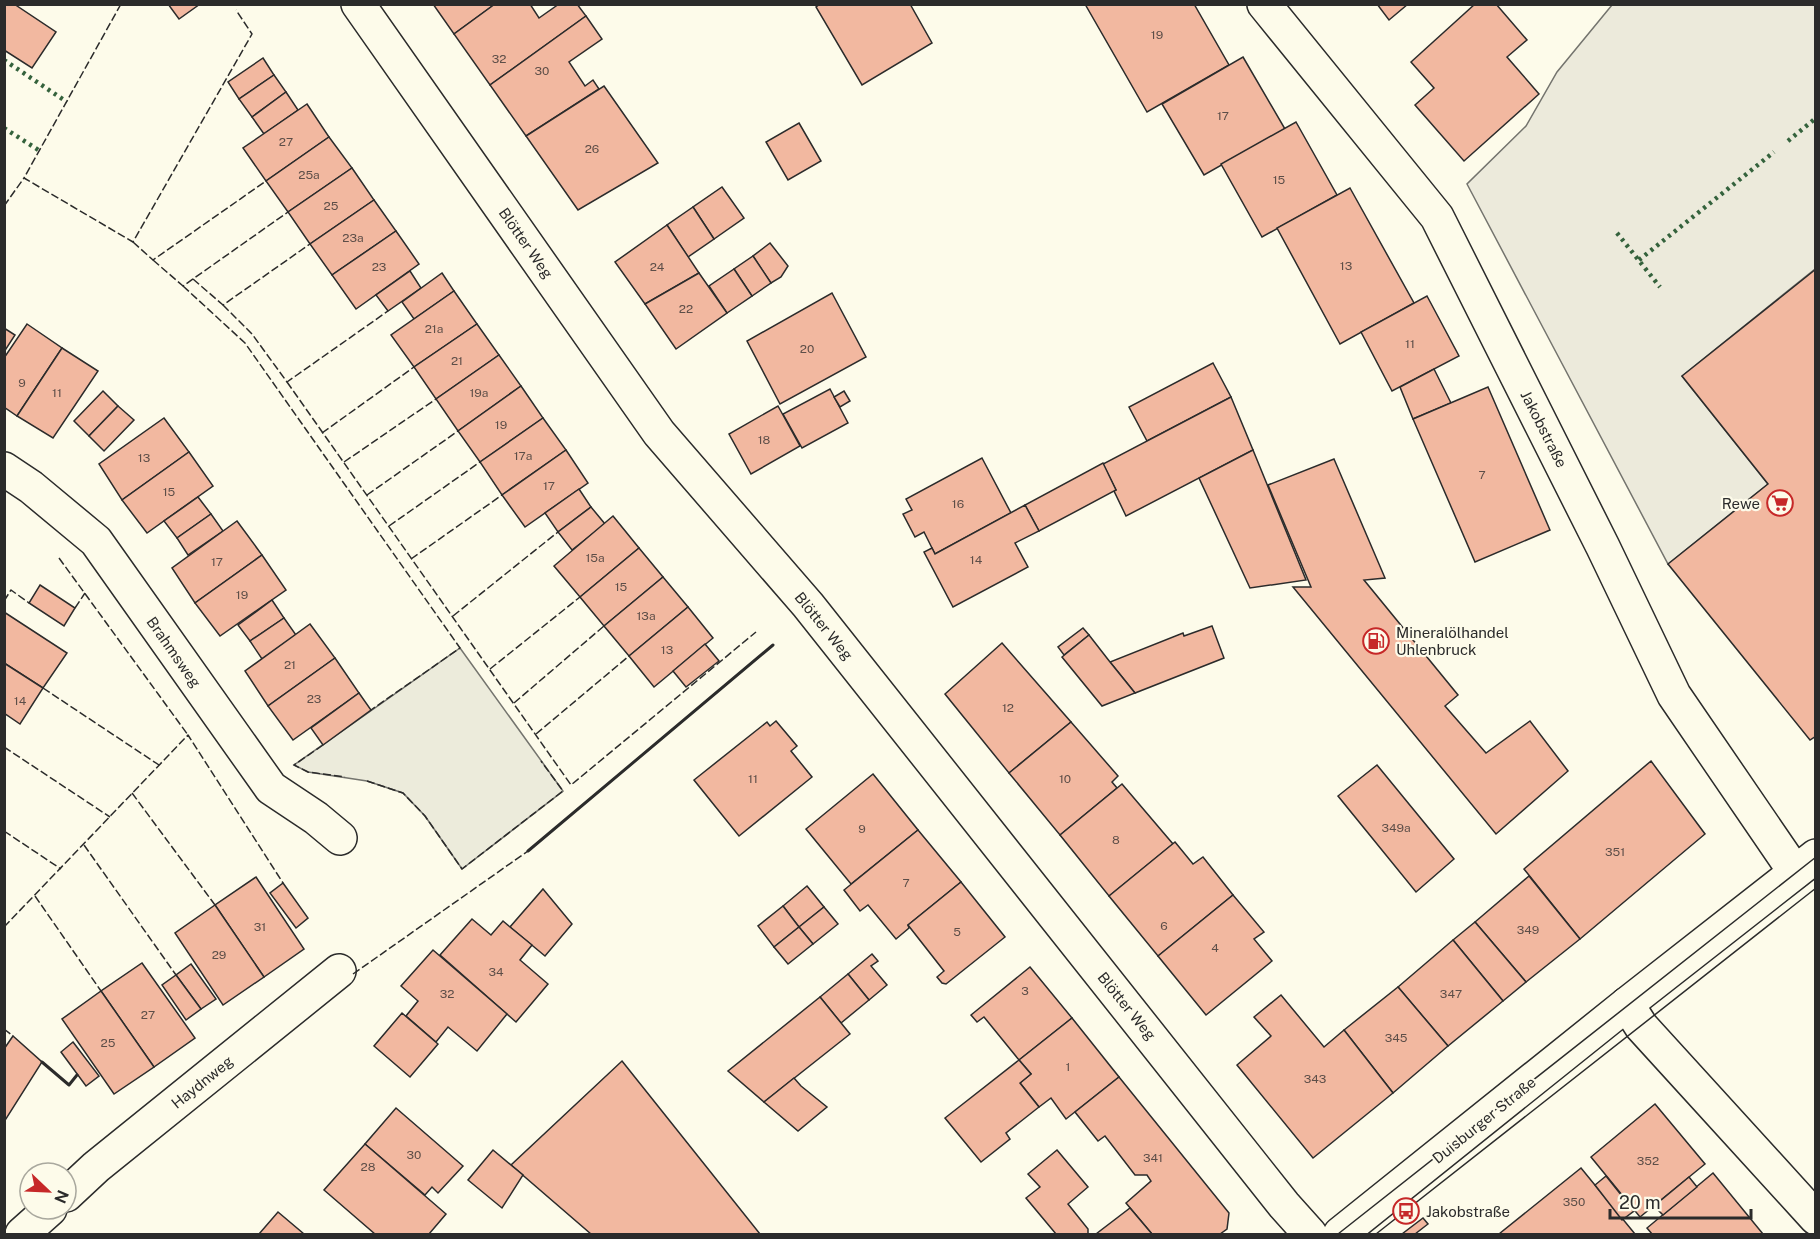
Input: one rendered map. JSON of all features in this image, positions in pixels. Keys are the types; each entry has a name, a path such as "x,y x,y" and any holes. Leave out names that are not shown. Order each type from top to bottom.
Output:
{"street":[{"name":"Blötter Weg","path":"358,4 659,433 808,605 1284,1205 1310,1234"},
{"name":"Jakobstraße","path":"1264,4 1437,217 1603,547 1674,695 1805,864"},
{"name":"Brahmsweg","path":"4,469 31,487 96,541 271,788 316,818 340,838"},
{"name":"Duisburger Straße","path":"1340,1234 1805,864"},
{"name":"Haydnweg","path":"78,1184 339,971"},
{"path":"1627,1004 1641,1026 1815,1218"},
{"path":"22,1234 37,1221"}],"shaded area":[{"path":"1612,5 1815,5 1815,269 1682,376 1768,484 1668,564 1467,184 1526,126 1557,72"},
{"path":"460,648 563,791 462,869 425,816 403,793 367,781 308,772 294,765"}],"building":[{"path":"4,4 14,4 56,32 32,68 4,50"},
{"path":"168,4 200,4 179,19"},
{"path":"433,4 495,4 454,34"},
{"path":"495,4 530,4 539,18 559,4 577,4 586,16 490,85 454,34"},
{"path":"820,4 910,4 932,43 862,85 816,7"},
{"path":"1085,4 1194,4 1229,65 1147,112"},
{"path":"1377,4 1408,4 1389,20"},
{"path":"1475,4 1496,4 1527,40 1507,57 1539,94 1464,161 1415,105 1434,88 1411,62"},
{"path":"586,16 602,39 569,62 585,86 593,80 599,89 526,136 490,85"},
{"path":"1243,57 1285,129 1204,175 1162,104"},
{"path":"263,58 274,75 239,99 228,82"},
{"path":"274,75 286,92 252,117 239,99"},
{"path":"604,86 658,163 578,210 526,136"},
{"path":"286,92 298,110 264,134 252,117"},
{"path":"307,104 329,137 266,181 243,148"},
{"path":"1296,122 1337,195 1262,237 1221,164"},
{"path":"799,123 821,161 788,180 766,142"},
{"path":"329,137 352,168 288,212 266,181"},
{"path":"352,168 374,200 310,244 288,212"},
{"path":"722,187 744,218 714,239 693,207"},
{"path":"1350,188 1414,303 1340,344 1277,228"},
{"path":"374,200 396,231 332,275 310,244"},
{"path":"693,207 714,239 688,257 667,225"},
{"path":"667,225 699,273 645,304 615,262"},
{"path":"396,231 419,264 356,309 332,275"},
{"path":"770,243 788,266 781,277 771,283 753,256"},
{"path":"753,256 771,283 752,296 734,269"},
{"path":"734,269 752,296 727,313 709,286"},
{"name":"Rewe","path":"1816,269 1816,736 1810,740 1668,564 1768,484 1682,376"},
{"path":"410,271 421,288 388,311 376,295"},
{"path":"442,273 454,291 414,319 402,302"},
{"path":"699,273 727,313 676,349 645,304"},
{"path":"454,291 477,324 414,367 391,335"},
{"path":"832,293 866,357 780,404 747,341"},
{"path":"1427,296 1459,356 1392,391 1361,332"},
{"path":"27,324 62,348 17,416 4,407 4,358"},
{"path":"477,324 499,355 436,399 414,367"},
{"path":"4,328 15,335 4,352"},
{"path":"62,348 98,371 53,438 17,416"},
{"path":"499,355 521,386 458,431 436,399"},
{"path":"1213,363 1231,397 1147,441 1129,407"},
{"path":"1434,369 1451,403 1413,419 1400,387"},
{"path":"521,386 543,418 480,462 458,431"},
{"path":"1488,387 1550,530 1475,562 1413,419"},
{"path":"830,389 848,423 802,448 783,414"},
{"path":"103,391 118,406 89,436 74,421"},
{"path":"844,391 850,401 840,407 834,397"},
{"path":"1231,397 1253,450 1126,516 1103,464"},
{"path":"118,406 134,420 104,451 89,436"},
{"path":"778,406 800,446 751,474 729,434"},
{"path":"164,418 189,452 122,500 99,464"},
{"path":"543,418 566,450 502,495 480,462"},
{"path":"566,450 588,483 525,527 502,495"},
{"path":"1253,450 1306,580 1250,588 1199,478"},
{"path":"189,452 213,486 147,533 122,500"},
{"path":"982,458 1011,513 935,554 924,532 915,537 903,514 912,510 906,499"},
{"name":"Mineralölhandel Uhlenbruck","path":"1334,459 1385,578 1364,580 1458,695 1445,706 1486,753 1530,721 1568,771 1496,834 1293,587 1311,587 1268,485"},
{"path":"1103,463 1116,490 1039,531 1025,505"},
{"path":"579,489 591,507 558,532 545,513"},
{"path":"198,497 211,514 177,538 164,521"},
{"path":"1025,505 1039,531 1015,543 1028,567 953,607 924,552 932,548 935,554"},
{"path":"591,507 605,524 572,550 558,532"},
{"path":"211,514 223,531 188,555 177,538"},
{"path":"613,516 639,548 580,597 554,566"},
{"path":"237,521 262,555 195,603 172,568"},
{"path":"639,548 663,577 604,626 580,597"},
{"path":"262,555 286,590 220,636 195,603"},
{"path":"663,577 688,607 629,656 604,626"},
{"path":"40,585 75,608 64,626 29,603"},
{"path":"272,600 284,618 250,641 238,625"},
{"path":"688,607 713,638 654,687 629,656"},
{"path":"4,612 67,653 43,688 4,663"},
{"path":"284,618 296,635 262,659 250,641"},
{"path":"310,624 335,658 268,706 245,671"},
{"path":"1212,626 1224,658 1135,693 1110,662 1183,633 1184,636"},
{"path":"1083,628 1089,635 1064,655 1058,647"},
{"path":"1089,635 1135,693 1102,706 1062,657"},
{"path":"1002,643 1071,722 1009,773 945,694"},
{"path":"705,644 719,661 686,687 673,671"},
{"path":"335,658 359,693 293,740 268,706"},
{"path":"4,663 43,688 20,724 4,713"},
{"path":"359,693 371,710 323,745 311,728"},
{"path":"776,721 797,746 791,751 812,777 739,836 694,780 767,722 770,726"},
{"path":"1071,722 1118,776 1112,782 1117,788 1060,835 1009,773"},
{"path":"1651,761 1705,834 1580,939 1524,869"},
{"path":"1377,765 1454,859 1416,892 1338,796"},
{"path":"873,774 918,830 851,884 806,829"},
{"path":"1122,784 1173,844 1109,896 1060,835"},
{"path":"918,830 961,882 908,925 909,928 896,939 868,905 860,911 844,890"},
{"path":"1175,842 1193,864 1203,857 1233,895 1158,956 1109,896"},
{"path":"1529,876 1580,939 1526,982 1475,922"},
{"path":"256,877 304,949 264,977 215,905"},
{"path":"961,882 1005,937 946,984 937,977 944,971 908,925"},
{"path":"283,883 308,918 296,928 270,893"},
{"path":"807,886 824,907 799,927 783,906"},
{"path":"543,889 572,924 545,956 510,927"},
{"path":"1233,895 1264,932 1254,939 1272,961 1206,1015 1158,956"},
{"path":"215,905 264,977 223,1005 175,933"},
{"path":"783,906 799,927 774,947 758,926"},
{"path":"824,907 838,924 813,944 799,927"},
{"path":"472,919 491,935 503,921 532,945 520,960 548,984 516,1022 440,955"},
{"path":"1475,922 1526,982 1503,1001 1453,940"},
{"path":"799,927 813,944 788,964 774,947"},
{"path":"1453,940 1503,1001 1448,1046 1398,987"},
{"path":"433,950 507,1014 477,1051 448,1027 436,1042 406,1016 418,1001 401,986"},
{"path":"872,954 878,961 871,966 887,985 869,1000 848,974"},
{"path":"142,963 195,1038 154,1067 101,991"},
{"path":"191,964 216,999 201,1009 176,975"},
{"path":"1030,967 1072,1018 1019,1060 984,1017 977,1022 971,1015"},
{"path":"848,974 869,1000 841,1023 820,997"},
{"path":"176,975 201,1009 186,1020 162,985"},
{"path":"1398,987 1448,1046 1393,1093 1344,1030"},
{"path":"101,991 154,1067 114,1094 62,1019"},
{"path":"1281,995 1324,1047 1344,1030 1393,1093 1313,1158 1237,1065 1271,1036 1254,1017"},
{"path":"820,997 850,1034 764,1102 728,1071"},
{"path":"402,1013 438,1044 410,1077 374,1046"},
{"path":"1072,1018 1119,1077 1066,1119 1051,1098 1039,1107 1020,1083 1031,1074 1019,1060"},
{"path":"13,1036 42,1062 4,1122 4,1049"},
{"path":"73,1042 99,1076 86,1086 61,1052"},
{"path":"1019,1060 1031,1074 1020,1083 1039,1107 1006,1133 1010,1139 981,1162 945,1118"},
{"path":"622,1061 760,1234 591,1234 511,1165"},
{"path":"1119,1077 1229,1213 1227,1229 1220,1234 1152,1234 1126,1203 1151,1181 1147,1175 1135,1175 1105,1136 1098,1141 1075,1112"},
{"path":"794,1078 827,1107 798,1131 764,1102"},
{"path":"1655,1104 1705,1164 1640,1217 1591,1157"},
{"path":"396,1108 463,1166 438,1193 432,1187 425,1195 365,1144"},
{"path":"365,1144 446,1214 429,1234 375,1234 324,1190"},
{"path":"493,1150 523,1175 502,1208 468,1180"},
{"path":"1057,1150 1088,1187 1068,1204 1088,1229 1088,1234 1056,1234 1026,1198 1040,1187 1028,1174"},
{"path":"1581,1168 1635,1234 1499,1234"},
{"path":"1713,1173 1763,1234 1652,1234 1647,1228"},
{"path":"1606,1176 1634,1211 1622,1220 1595,1185"},
{"path":"1689,1177 1697,1187 1663,1215 1654,1206"},
{"path":"1130,1208 1152,1234 1096,1234"},
{"path":"278,1212 304,1234 259,1234"},
{"path":"1423,1218 1428,1224 1415,1234 1402,1234"}],"tram line":[{"path":"1338,1234 1816,857"},
{"path":"1376,1234 1816,888"}],"hedge":[{"path":"4,60 67,102"},
{"path":"1788,141 1816,118"},
{"path":"4,128 40,151"},
{"path":"1639,260 1774,152"},
{"path":"1617,233 1660,287"}],"fence":[{"path":"121,4 24,178 133,242 252,34 236,10"},
{"path":"4,206 24,178"},
{"path":"133,242 153,260 266,181"},
{"path":"153,260 183,286 288,212"},
{"path":"193,279 223,305 310,244"},
{"path":"183,286 245,343 460,648 371,710"},
{"path":"223,305 252,334 287,382 388,311"},
{"path":"322,433 414,367"},
{"path":"287,382 571,785 756,632"},
{"path":"344,462 436,399"},
{"path":"367,495 458,431"},
{"path":"389,526 480,462"},
{"path":"411,559 502,495"},
{"path":"453,616 558,532"},
{"path":"59,558 188,735"},
{"path":"4,601 11,590 29,603"},
{"path":"75,608 85,593"},
{"path":"490,669 580,597"},
{"path":"514,703 604,626"},
{"path":"536,734 629,656"},
{"path":"43,688 159,765"},
{"path":"4,927 188,735 283,883"},
{"path":"323,745 294,765 308,772 345,777"},
{"path":"4,747 110,817"},
{"path":"367,781 403,793 425,816 462,869 563,791 541,761"},
{"path":"132,793 215,905"},
{"path":"4,831 61,869"},
{"path":"84,845 176,975"},
{"path":"353,974 528,851"},
{"path":"35,896 101,991"},
{"path":"4,1029 13,1036"}],"wall":[{"path":"528,851 773,645"},
{"path":"42,1062 69,1085 77,1075"}],"place":[{"name":"Rewe","path":"1780,503"},
{"name":"Mineralölhandel Uhlenbruck","path":"1376,641"},
{"name":"Jakobstraße","path":"1406,1211"}]}
